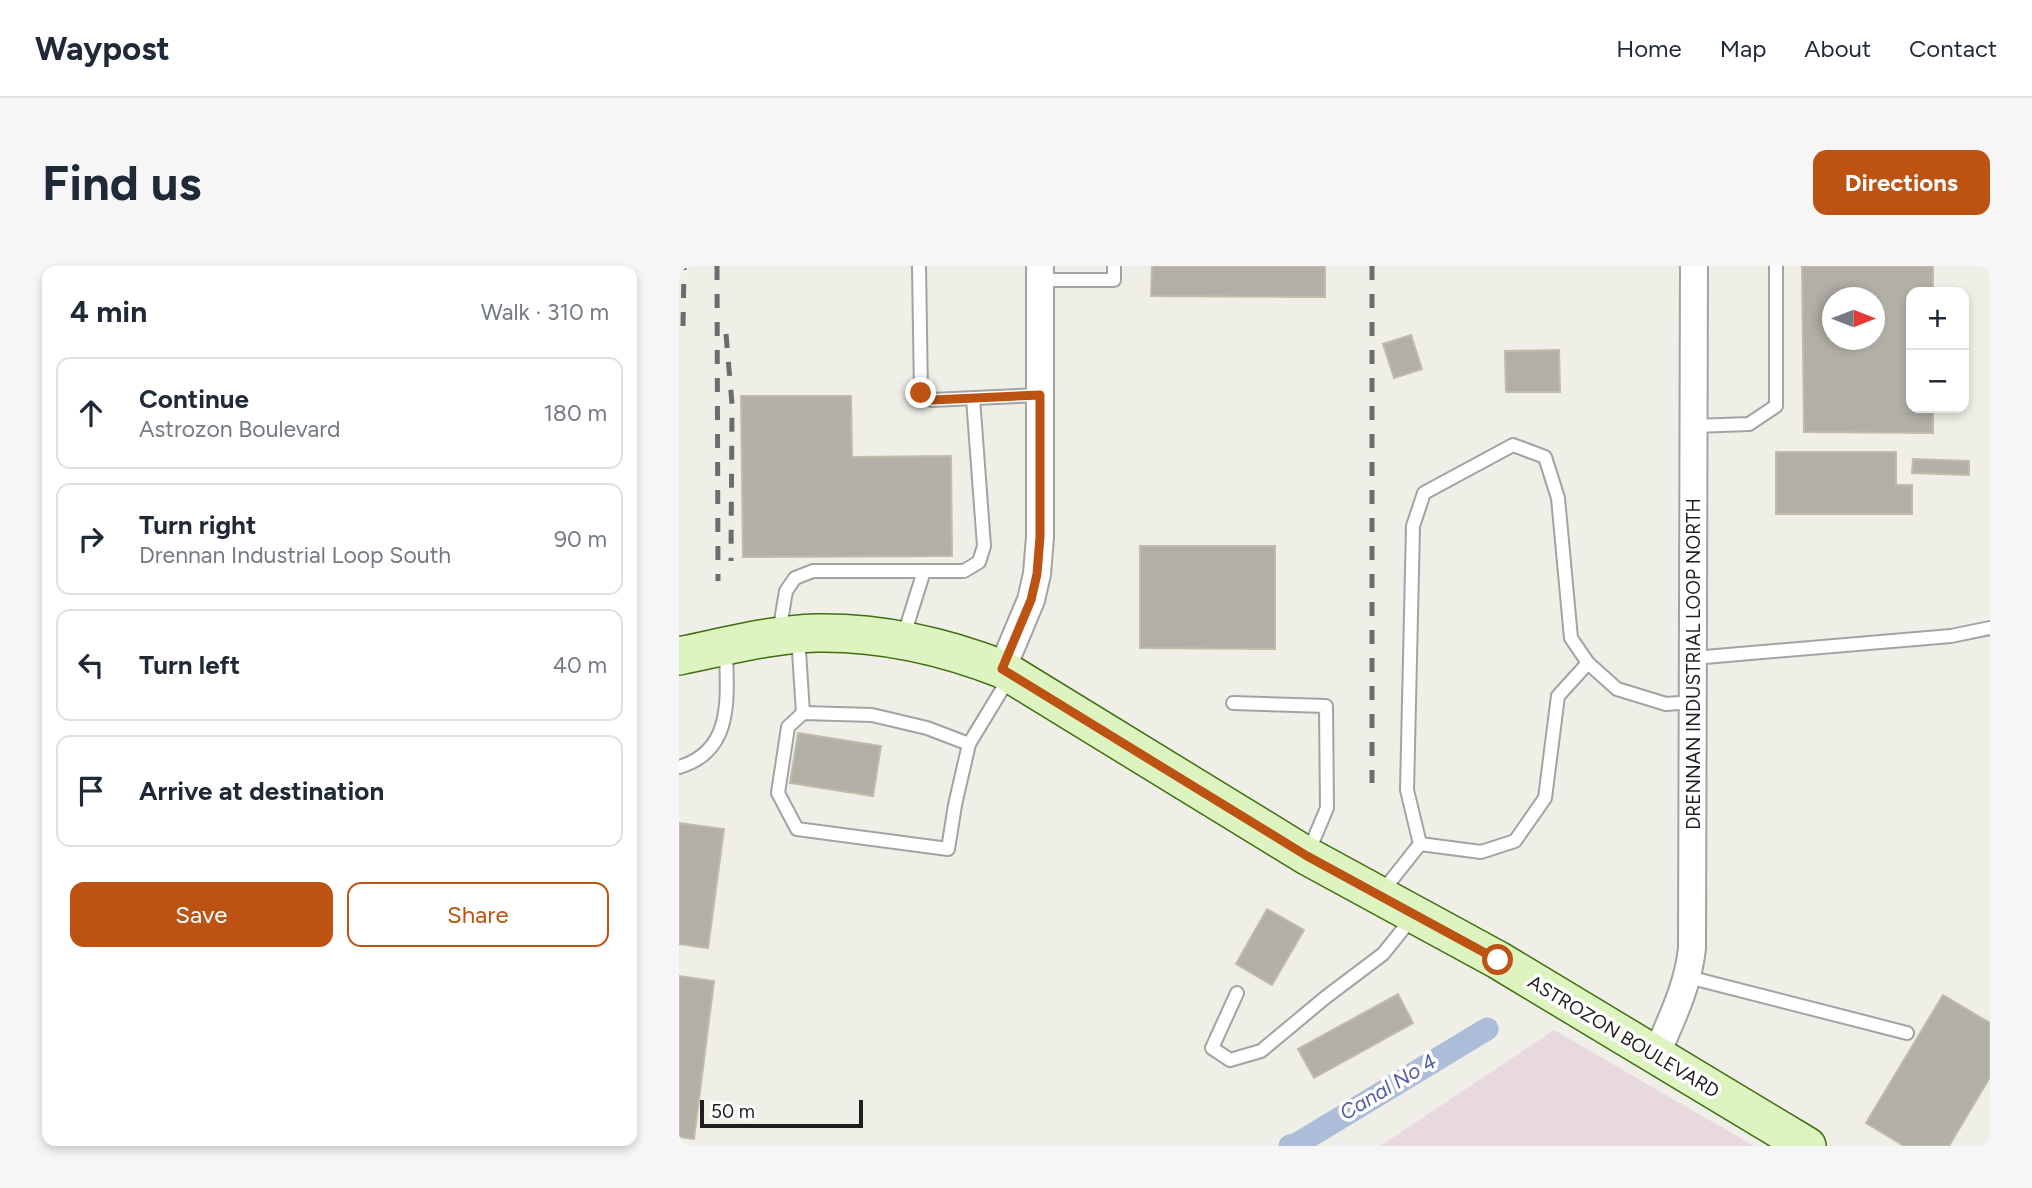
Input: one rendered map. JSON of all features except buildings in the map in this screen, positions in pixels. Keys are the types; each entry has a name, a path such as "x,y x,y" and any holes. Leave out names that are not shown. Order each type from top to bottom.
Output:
{"main road":[{"name":"ASTROZON BOULEVARD","path":"679,656 817,633 902,640 960,653 1006,672 1307,856 1498,960 1807,1146"}],"street":[{"name":"DRENNAN INDUSTRIAL LOOP NORTH","path":"1656,1055 1684,992 1692,948 1694,266"},
{"path":"1006,672 1031,600 1037,574 1040,537 1040,273"}],"lane":[{"path":"919,266 921,393 932,400 1040,395"},
{"path":"1040,273 1114,280 1114,266"},
{"path":"1693,426 1749,424 1776,406 1776,266"},
{"path":"803,713 788,636 786,591 795,578 813,571 964,571 979,562 984,547 973,398"},
{"path":"1420,844 1406,790 1413,526 1423,493 1513,445 1545,457 1558,498 1571,638 1588,663 1617,689 1666,704 1693,702"},
{"path":"902,640 924,571"},
{"path":"1693,659 1951,636 1990,628"},
{"path":"679,767 711,750 721,732 727,696 726,647"},
{"path":"1420,844 1481,852 1515,841 1545,798 1558,696 1588,663"},
{"path":"969,744 927,727 872,715 803,713 788,727 778,793 797,829 948,849 969,744 1006,672"},
{"path":"1233,703 1326,706 1327,808 1307,856"},
{"path":"1379,895 1420,844"},
{"path":"1237,993 1212,1048 1230,1060 1261,1051 1383,954 1415,915"},
{"path":"1688,977 1907,1033"}],"shaded area":[{"path":"1554,1030 1754,1146 1380,1146"}],"waterway":[{"name":"Canal No 4","path":"1290,1146 1487,1029"}],"railway":[{"path":"683,326 684,266"},
{"path":"717,266 718,581"},
{"path":"1372,266 1372,783"},
{"path":"726,334 732,404 731,561"}],"route":[{"path":"921,393 932,400 1040,395 1040,537 1037,574 1031,600 1002,669 1307,856 1498,960"}]}
